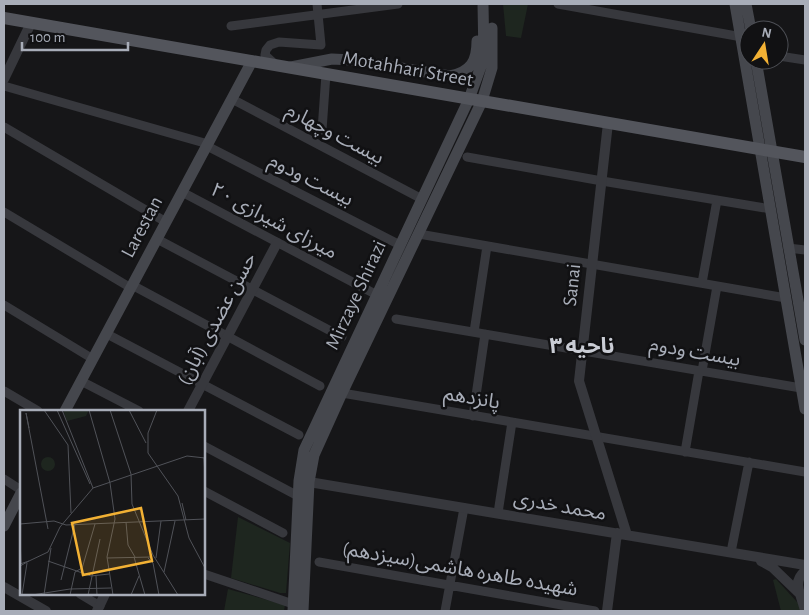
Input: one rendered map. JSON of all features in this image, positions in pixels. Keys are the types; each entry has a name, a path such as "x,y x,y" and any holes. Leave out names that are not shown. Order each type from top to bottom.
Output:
{"main road":[{"path":"283,66 332,59 352,60 440,76 455,75 468,68 475,60 477,54 476,4"},
{"name":"Mirzaye Shirazi","path":"293,608 304,482 342,393 419,234 476,100 484,58 484,4"},
{"name":"Mirzaye Shirazi","path":"304,482 300,467 306,444 422,199 492,68 491,4"},
{"path":"735,4 741,20"},
{"path":"746,4 746,20"},
{"name":"Motahhari Street","path":"4,18 805,157"},
{"name":"Larestan","path":"66,410 252,61"},
{"path":"752,70 805,337"},
{"path":"757,70 767,151 771,209 805,408"},
{"path":"4,526 20,494"},
{"name":"Mirzaye Shirazi","path":"303,496 303,611"}],"street":[{"path":"283,66 266,55 266,50 270,45 279,42 321,45 317,4"},
{"path":"231,26 398,4"},
{"path":"558,4 739,33"},
{"path":"4,79 31,22"},
{"path":"789,58 805,60"},
{"path":"322,130 326,74"},
{"name":"بیست ودوم","path":"4,86 207,145 400,245"},
{"name":"بیست وچهارم","path":"232,100 422,199"},
{"name":"Sanai","path":"607,611 622,534 579,381 608,123"},
{"path":"4,127 166,222"},
{"path":"467,157 771,209"},
{"name":"میرزای شیرازی ۲۰","path":"182,192 376,295"},
{"path":"702,283 717,200"},
{"path":"4,212 132,287 320,386"},
{"path":"419,234 786,298"},
{"path":"157,239 342,337"},
{"name":"حسن عضدی (آبان)","path":"189,410 277,242"},
{"path":"474,332 487,246"},
{"path":"788,248 805,250"},
{"path":"686,452 717,286"},
{"path":"4,305 93,358"},
{"name":"بیست ودوم","path":"396,319 802,388"},
{"path":"107,334 299,436"},
{"path":"473,416 485,334"},
{"path":"81,381 137,410"},
{"path":"4,391 36,410"},
{"name":"پانزدهم","path":"342,393 805,472"},
{"path":"498,513 512,422"},
{"path":"205,447 303,496"},
{"path":"731,552 749,462"},
{"path":"4,479 20,491"},
{"name":"محمد خدری","path":"304,482 805,565"},
{"path":"205,492 283,533"},
{"path":"445,611 464,508"},
{"path":"752,556 772,567 803,597"},
{"name":"شهیده طاهره هاشمی(سیزدهم)","path":"319,562 595,611"},
{"path":"805,571 799,578 798,589 803,597 805,610"},
{"path":"205,574 293,608"},
{"path":"4,587 46,611"},
{"path":"81,595 99,608 105,595"}],"shaded area":[{"path":"503,4 528,4 521,38 506,36"},
{"path":"238,517 290,543 286,593 280,593 231,578"},
{"path":"776,579 798,603 801,611 781,611 773,580"},
{"path":"228,589 285,605 284,611 224,611"}],"district":[{"name":"ناحیه ۳","path":"582,346"}]}
